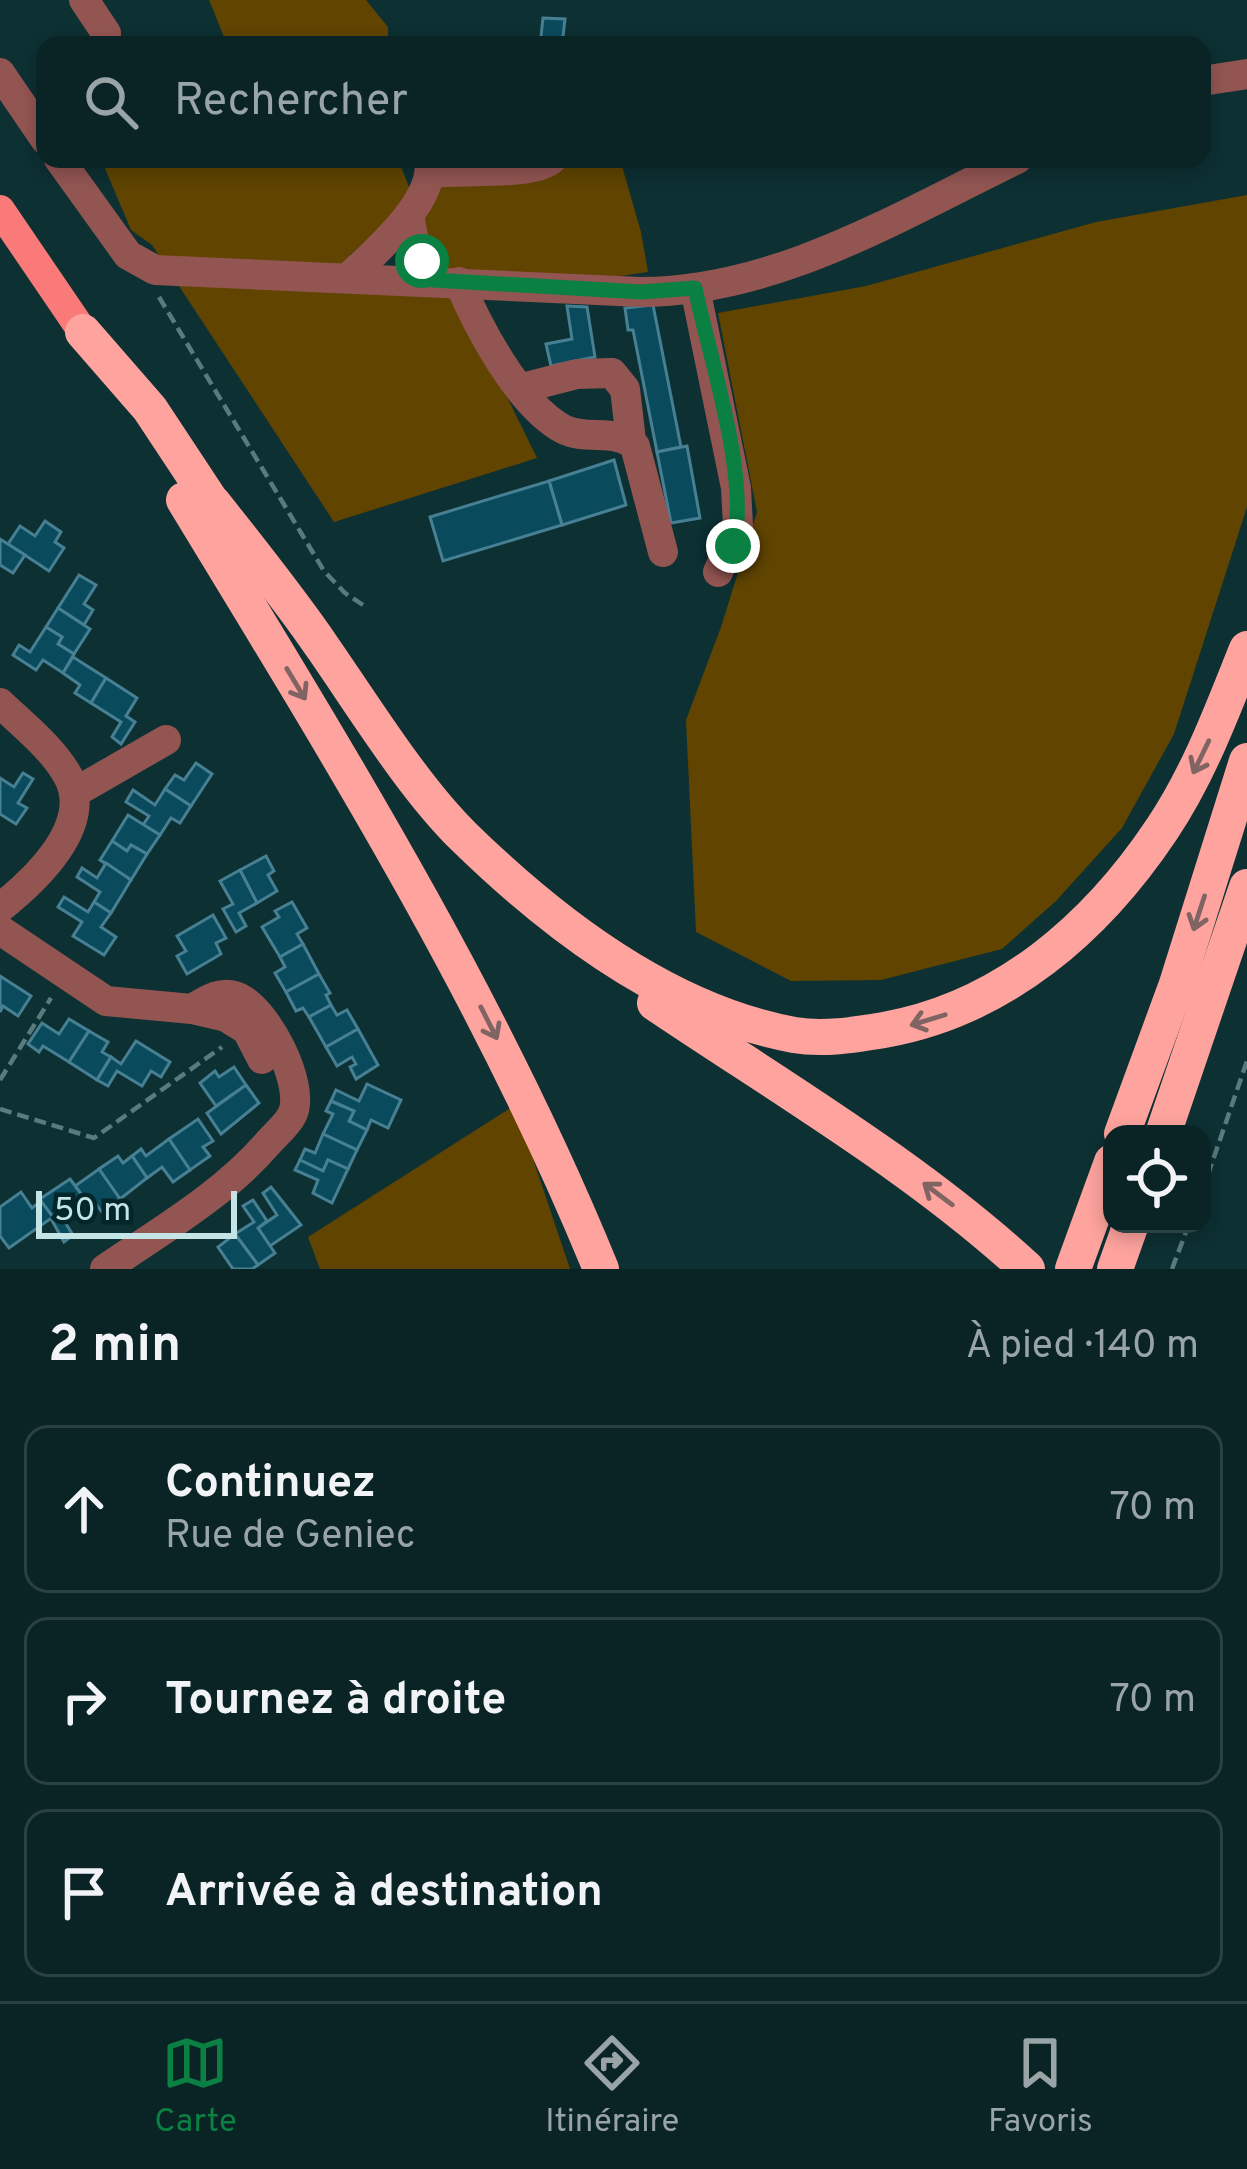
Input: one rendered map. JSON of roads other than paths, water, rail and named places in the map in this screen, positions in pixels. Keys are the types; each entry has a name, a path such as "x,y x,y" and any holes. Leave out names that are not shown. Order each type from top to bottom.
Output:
{"highway":[{"path":"83,332 150,409 406,794 471,866 554,936 909,1172 978,1224 1027,1269"},
{"path":"83,332 380,822 450,948 543,1134 601,1269"},
{"path":"213,503 298,611 383,735 459,833 527,896 680,996 740,1022 797,1036 848,1036 909,1026 961,1010 1002,989 1066,941 1119,887 1163,828 1202,758 1247,650"},
{"path":"1125,1125 1177,984 1247,761"},
{"path":"1165,1125 1247,886"},
{"path":"1073,1269 1103,1187"},
{"path":"1115,1269 1128,1233"}],"main road":[{"path":"0,210 83,332"}],"street":[{"path":"84,0 106,33"},
{"path":"0,73 36,126"},
{"path":"1211,80 1247,74"},
{"path":"65,168 112,235 142,266 164,272 641,292 695,288 797,263 998,168"},
{"path":"349,278 409,215 429,168"},
{"path":"461,168 537,168"},
{"path":"409,215 414,242 522,388 563,429 631,441"},
{"path":"695,288 736,488 738,526 718,572"},
{"path":"522,388 577,374 612,374 625,389 631,441 663,552"},
{"path":"0,703 49,751 74,793 74,812 64,836 32,882 0,908"},
{"path":"74,793 166,740"},
{"path":"0,930 114,1004 226,1016 247,1030 294,1109"},
{"path":"105,1269 237,1178 294,1109 294,1078 251,1005 235,996 220,995 192,1009"}]}
